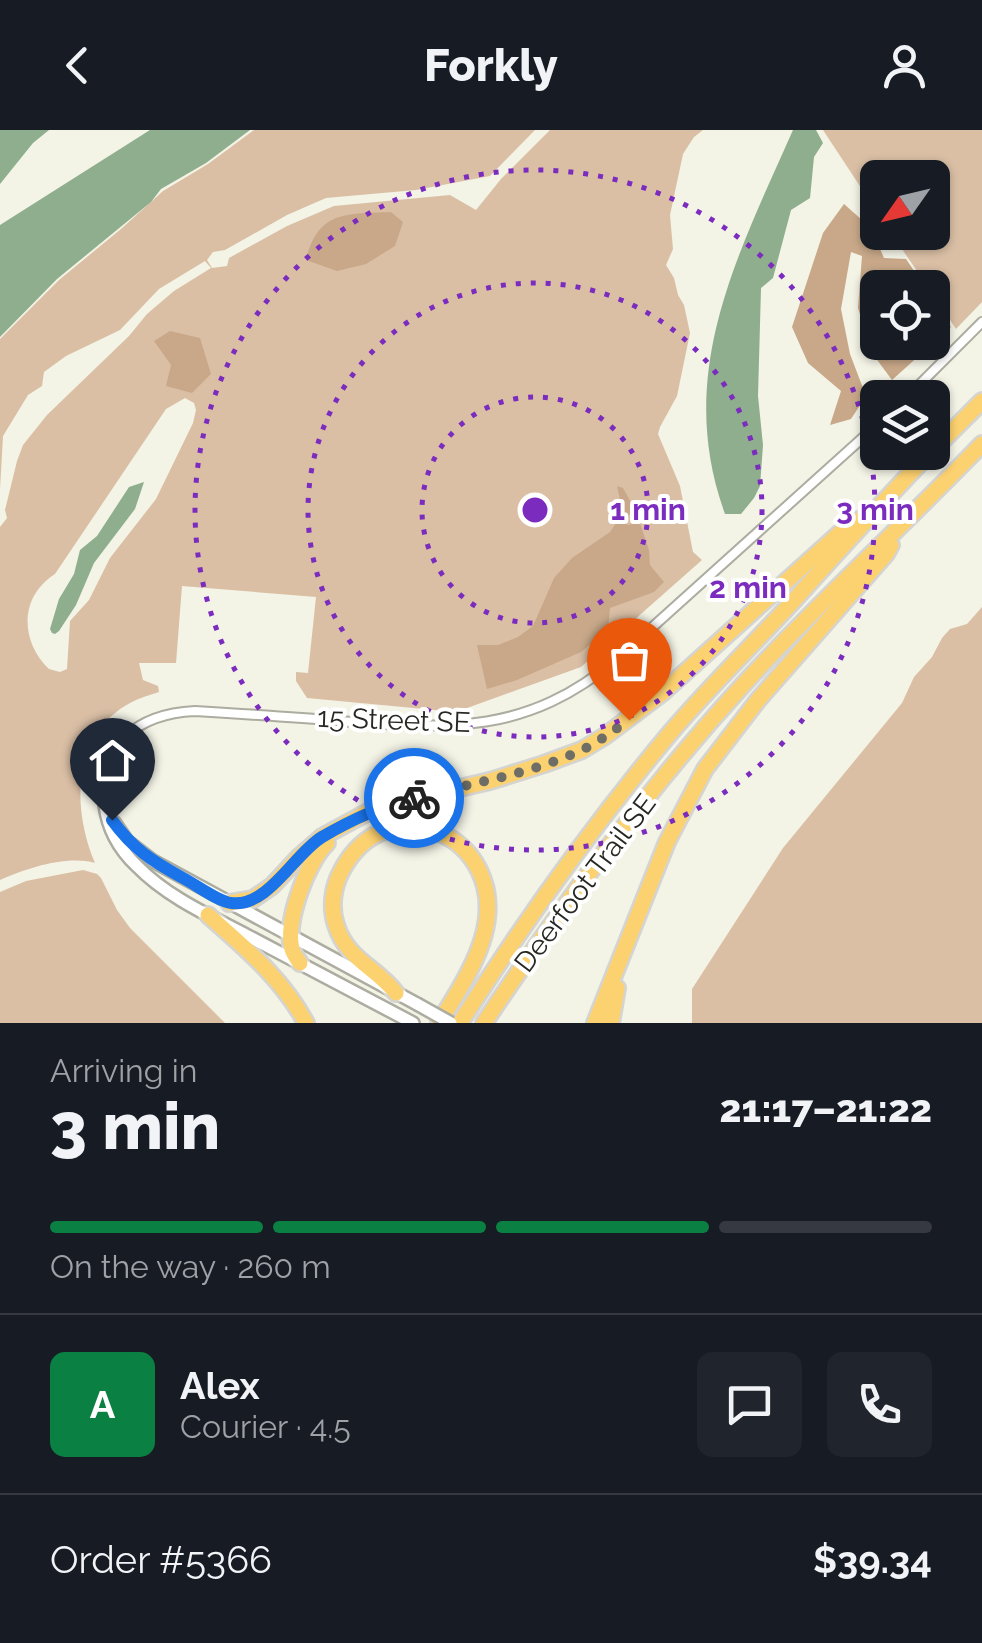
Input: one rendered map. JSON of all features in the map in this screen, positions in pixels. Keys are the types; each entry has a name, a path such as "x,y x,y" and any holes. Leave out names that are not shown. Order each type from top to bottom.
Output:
{"highway":[{"name":"Deerfoot Trail SE","path":"950,434 982,401"},
{"name":"Deerfoot Trail SE","path":"484,1023 605,849 688,748 803,622 982,444"},
{"name":"Deerfoot Trail SE","path":"460,1023 506,950 586,839 672,731 914,470"},
{"path":"230,904 253,899 322,838 368,812 544,764 606,736 662,694 850,524 868,516"},
{"path":"595,1023 666,842 705,769 758,700 886,554 900,528"},
{"path":"396,993 344,944 333,912 336,882 356,850 388,829 408,826 429,829 462,845 482,874 488,902 484,935 475,959 439,1023"},
{"path":"300,963 292,949 297,899 308,870 340,829"},
{"path":"208,915 269,970 286,989 306,1023"},
{"path":"611,1023 627,941"}],"main road":[{"path":"105,806 136,850 153,861 451,1023"},
{"path":"105,806 108,822 127,855 162,887 410,1022"}],"street":[{"path":"924,380 982,322"},
{"name":"15 Street SE","path":"105,806 103,788 116,749 127,734 152,718 171,712 456,726 504,719 547,705 617,660 860,440"}],"shaded area":[{"path":"0,130 49,130 33,143 0,184"},
{"path":"150,130 250,130 206,163 161,189 151,202 57,279 0,337 0,225"},
{"path":"254,130 535,130 490,176 416,190 326,198 225,250 213,252 207,260 212,268 227,266 229,258 334,206 450,195 476,210 550,130 703,130 683,154 670,215 673,249 666,265 684,305 690,333 677,396 658,434 680,486 693,552 702,560 581,667 456,712 307,698 296,681 296,672 308,673 316,597 182,586 176,663 139,663 143,680 158,686 159,692 133,701 111,717 96,734 87,753 80,797 87,842 95,863 60,862 0,880 0,527 7,518 5,510 17,461 23,445 47,415 147,314 211,268 205,261 159,289 120,330 66,356 44,372 42,386 28,395 3,436 0,489 0,339 59,280 163,191","holes":["185,398 194,403 193,423 156,499 110,558 89,600 70,621 67,669 49,669 39,658 29,633 30,607 35,595 55,574 166,409"]},
{"path":"793,130 816,130 823,143 814,157 810,198 791,210 773,278 761,288 760,486 741,514 725,514 711,463 706,413 709,364 733,270"},
{"path":"823,130 982,130 982,302 956,329 950,320 950,270 916,270 903,250 950,250 950,160 860,160 860,186"},
{"path":"844,204 860,218 860,250 881,250 884,258 906,259 913,270 861,270 862,256 851,252 841,309 860,380 860,405 851,419 830,425 841,391 808,363 792,327 823,233"},
{"path":"391,212 403,222 395,246 366,264 337,271 306,260 311,244 327,223 348,215"},
{"path":"170,331 200,338 211,374 192,393 166,386 171,365 154,341"},
{"path":"877,360 914,360 892,380"},
{"path":"144,482 135,509 94,563 76,605 59,631 52,633 59,599 74,574 80,550 97,536 129,487"},
{"path":"617,486 623,488 632,504 627,525 640,523 650,565 664,582 654,592 610,608 608,629 581,652 487,689 477,645 498,645 533,626 554,578 572,558 610,532 618,520 621,504"},
{"path":"982,607 982,1023 692,1023 692,989 783,848 902,703 914,677 942,638 950,629 967,624"},
{"path":"83,870 101,878 130,928 225,1023 0,1023 0,892 26,881"}],"way so far":[{"path":"414,798 544,764 582,750 629,720"}],"route":[{"path":"112,820 136,850 230,904 253,899 272,886 322,838 368,812 414,798"}]}
